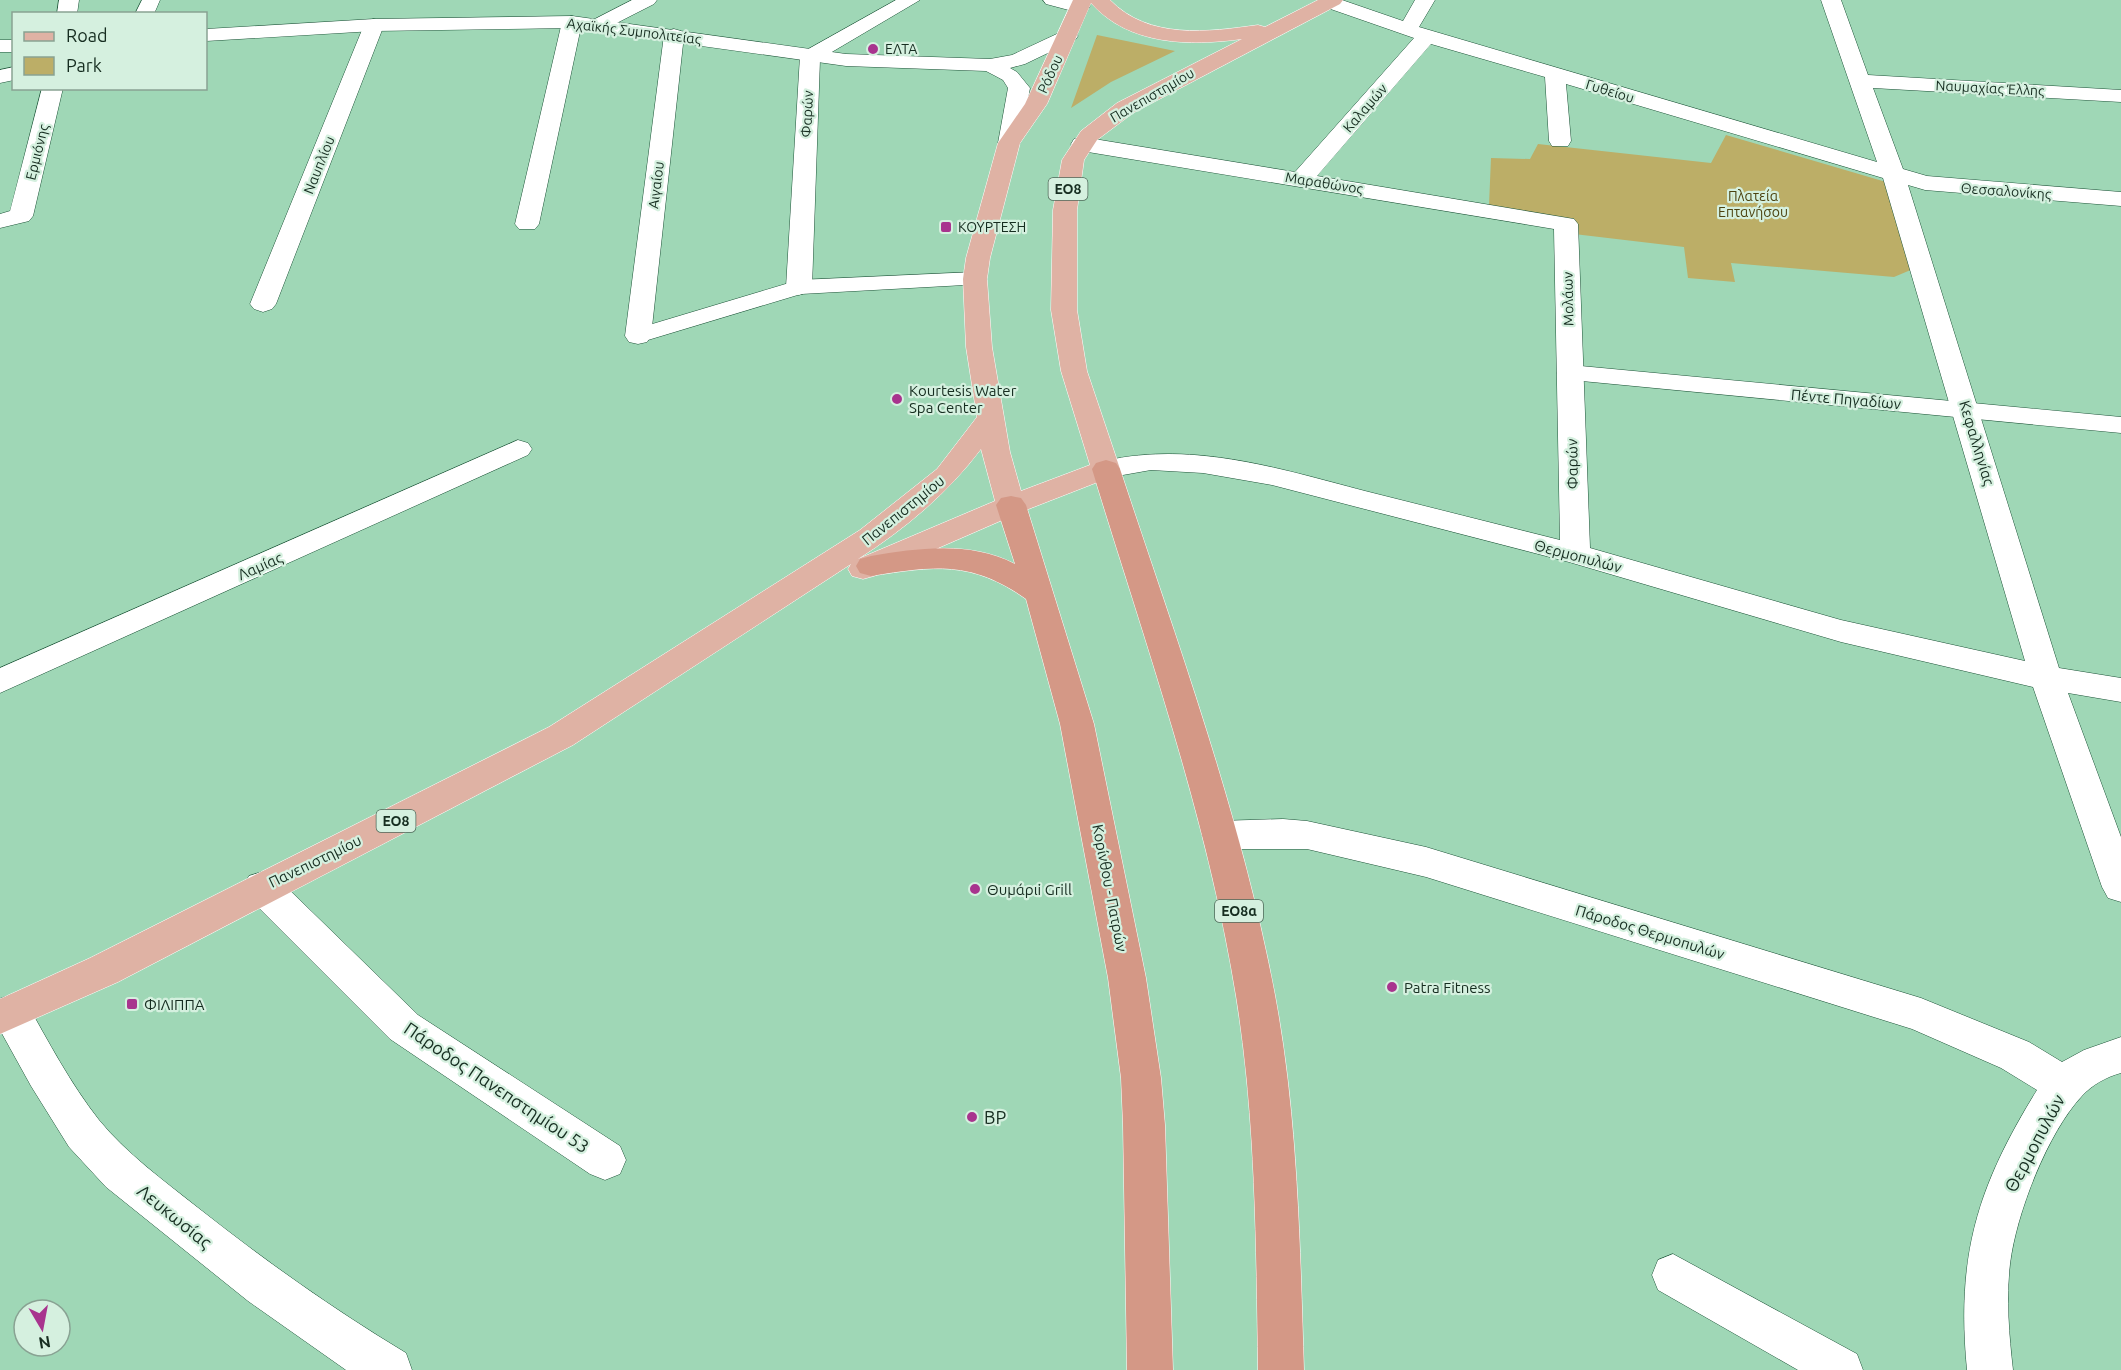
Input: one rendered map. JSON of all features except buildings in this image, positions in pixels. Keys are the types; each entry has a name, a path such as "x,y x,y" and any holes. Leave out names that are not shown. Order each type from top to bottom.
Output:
{"highway":[{"name":"ΕΟ8α","path":"1106,469 1161,638 1220,835 1243,930 1256,998 1276,1170 1281,1370"},
{"name":"Κορίνθου - Πατρών","path":"1011,505 1040,594 1077,724 1119,932 1134,1023 1144,1125 1150,1370"},
{"path":"871,566 909,560 979,561 1010,572 1040,594"}],"main road":[{"name":"Πανεπιστημίου","path":"1106,469 1074,371 1064,310 1065,210 1073,160 1082,144 1098,127 1139,99 1288,25 1331,1"},
{"name":"ΕΟ8","path":"1087,2 1126,22 1167,34 1210,36 1288,25"},
{"name":"Ρόδου","path":"1009,143 1036,104 1087,2"},
{"path":"989,420 979,347 975,279 984,229 1009,143"},
{"name":"Πανεπιστημίου","path":"6,1014 104,970 262,886 462,789 561,736 846,555 924,496 957,464 989,420"},
{"name":"Κορίνθου - Πατρών","path":"989,420 1011,505"},
{"name":"ΕΟ8","path":"1011,505 1106,469"},
{"name":"Πανεπιστημίου","path":"777,600 871,566 1011,505"}],"street":[{"path":"600,24 647,0"},
{"path":"810,56 910,0"},
{"path":"1053,0 1087,2"},
{"name":"Καλαμών","path":"1302,179 1417,33 1425,0"},
{"name":"Γυθείου","path":"1331,1 1417,33 1893,175"},
{"name":"Κεφαλληνίας","path":"1826,1 1859,81 1893,175 1967,410 2046,678 2121,887"},
{"path":"527,224 572,22"},
{"name":"Αχαϊκής Συμπολιτείας","path":"207,35 374,26 572,22 600,24 810,56 885,63 990,65 1018,60 1068,36"},
{"name":"Ναυπλίου","path":"263,304 374,26"},
{"name":"Αιγαίου","path":"638,336 674,35"},
{"name":"Φαρών","path":"799,287 810,56"},
{"path":"990,65 1010,76 1019,88 1009,143"},
{"path":"1555,74 1560,141"},
{"name":"Ναυμαχίας Έλλης","path":"1859,81 2121,96"},
{"name":"Ερμιόνης","path":"10,219 52,90"},
{"name":"Μαραθώνος","path":"1082,144 1566,224"},
{"name":"Θεσσαλονίκης","path":"1893,175 1942,187 2121,199"},
{"name":"Μολάων","path":"1566,224 1570,374"},
{"name":"Φαρών","path":"1570,374 1575,554"},
{"name":"Πέντε Πηγαδίων","path":"1570,374 2121,424"},
{"name":"Λαμίας","path":"0,681 141,620 518,449"},
{"name":"Θερμοπυλών","path":"1106,469 1151,461 1203,464 1260,474 1575,554 1841,631 2046,678 2121,690"},
{"name":"Πάροδος Θερμοπυλών","path":"1220,835 1283,833 1307,835 1416,859 1921,1016 2016,1055 2065,1086"},
{"name":"Πάροδος Πανεπστημίου 53","path":"262,886 404,1027 605,1160"},
{"name":"Λευκωσίας","path":"6,1014 85,1134 112,1162 151,1198 247,1274 318,1326 389,1370"},
{"name":"Θερμοπυλών","path":"1990,1370 1986,1327 1986,1282 1992,1239 2015,1170 2044,1117 2065,1086 2090,1066 2121,1055"}],"lane":[{"path":"638,336 799,287 975,279"},
{"path":"1673,1275 1841,1370"}],"green space":[{"path":"1097,35 1175,51 1111,82 1071,108"},
{"name":"Πλατεία Επτανήσου","path":"1726,135 1886,182 1913,269 1894,277 1731,263 1735,282 1688,278 1684,247 1574,234 1572,219 1489,205 1491,158 1530,159 1538,144 1711,163"}],"place":[{"name":"ΕΛΤΑ","path":"873,49"},
{"name":"ΚΟΥΡΤΕΣΗ","path":"946,227"},
{"name":"Kourtesis Water Spa Center","path":"897,399"},
{"name":"Θυμάριi Grill","path":"975,889"},
{"name":"Patra Fitness","path":"1392,987"},
{"name":"ΦΙΛΙΠΠΑ","path":"132,1004"},
{"name":"BP","path":"972,1117"}]}
